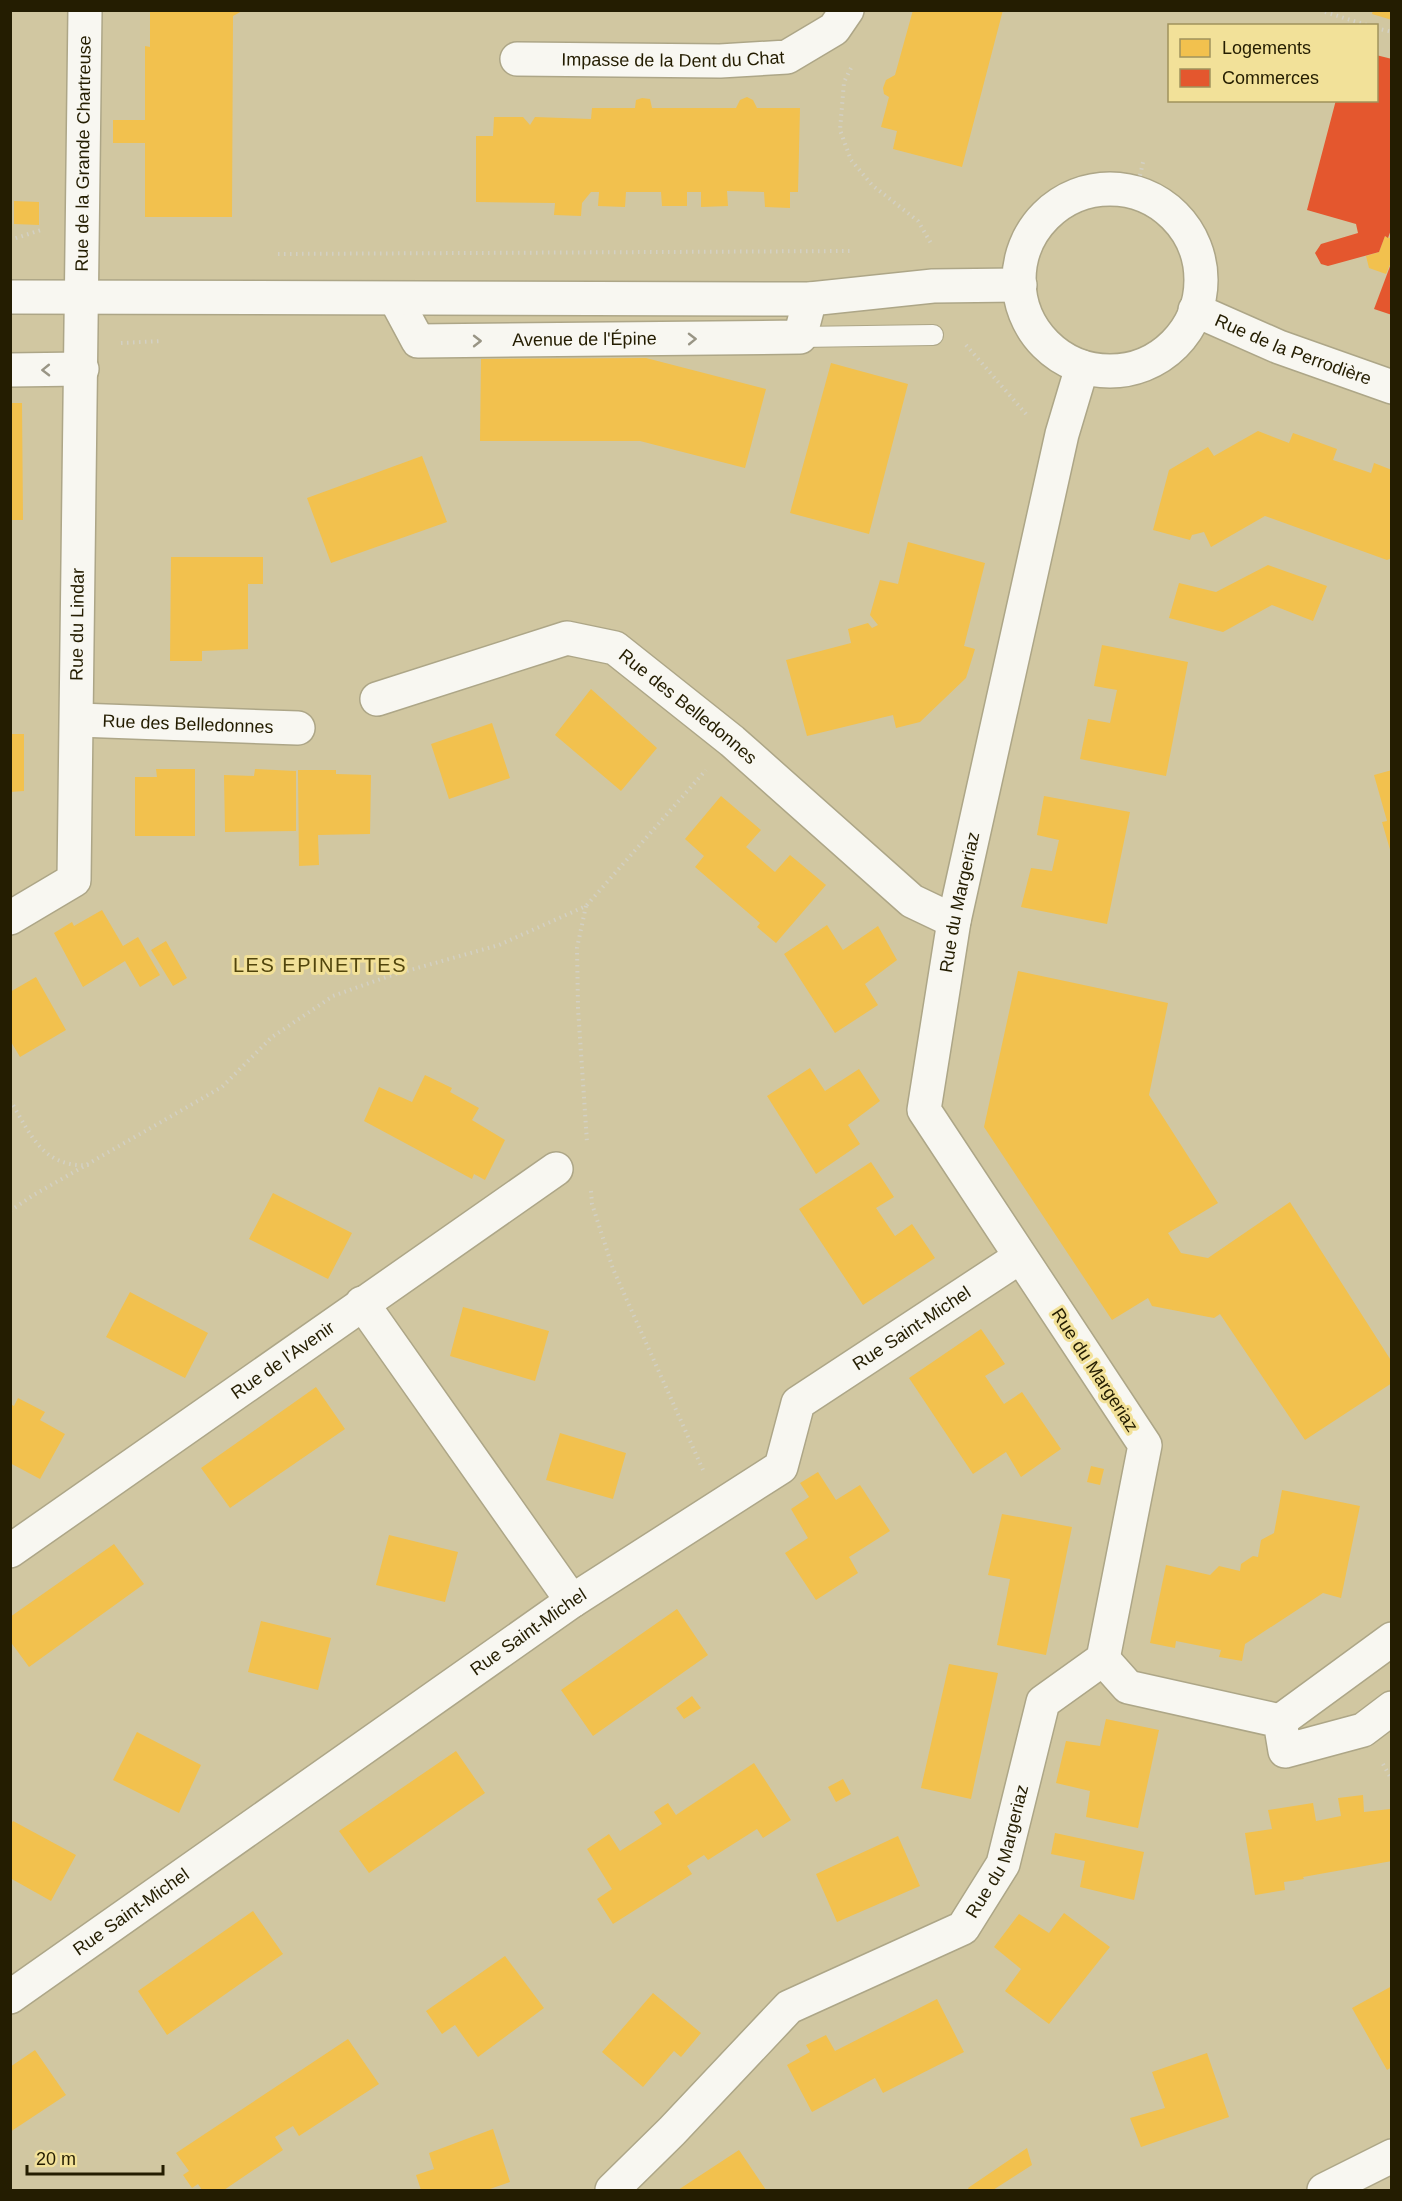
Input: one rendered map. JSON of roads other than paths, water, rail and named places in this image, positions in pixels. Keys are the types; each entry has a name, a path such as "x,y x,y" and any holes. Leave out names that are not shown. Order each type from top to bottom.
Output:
{"street":[{"name":"Rue de la Grande Chartreuse","path":"82,296 85,10"},
{"name":"Impasse de la Dent du Chat","path":"517,59 720,61 787,57 834,29 845,14"},
{"path":"1123,189 1152,198 1177,217 1194,243 1201,272 1199,303 1186,331 1165,354 1140,366 1113,372 1082,367 1055,353 1034,330 1021,302 1020,285 1019,274 1025,247 1040,222 1063,201 1092,190 1123,189"},
{"path":"10,297 247,296 396,300 810,299 933,286 1020,285"},
{"name":"Rue du Lindar","path":"10,918 74,880 78,720 82,296"},
{"path":"800,337 810,299"},
{"name":"Avenue de l'Épine","path":"396,300 418,341 800,337"},
{"name":"Rue de la Perrodière","path":"1196,310 1279,347 1392,387"},
{"name":"Rue du Margeriaz","path":"612,2190 672,2131 789,2007 963,1928 1003,1864 1043,1702 1103,1659 1144,1445 924,1110 954,921 1062,434 1082,367"},
{"path":"10,370 82,369"},
{"name":"Rue des Belledonnes","path":"377,699 567,638 615,648 715,730 732,741 912,901 954,921"},
{"name":"Rue des Belledonnes","path":"78,720 298,728"},
{"name":"Rue de l'Avenir","path":"10,1551 556,1169"},
{"name":"Rue Saint-Michel","path":"10,1997 572,1601 781,1467 798,1403 1020,1257"},
{"path":"362,1304 572,1601"},
{"path":"1103,1659 1128,1687 1280,1721 1392,1639"},
{"path":"1280,1721 1285,1751 1363,1730 1392,1708"},
{"path":"1324,2190 1392,2156"}],"lane":[{"name":"Avenue de l'Épine","path":"800,337 933,335"}],"district":[{"name":"LES EPINETTES","path":"320,965"}]}
